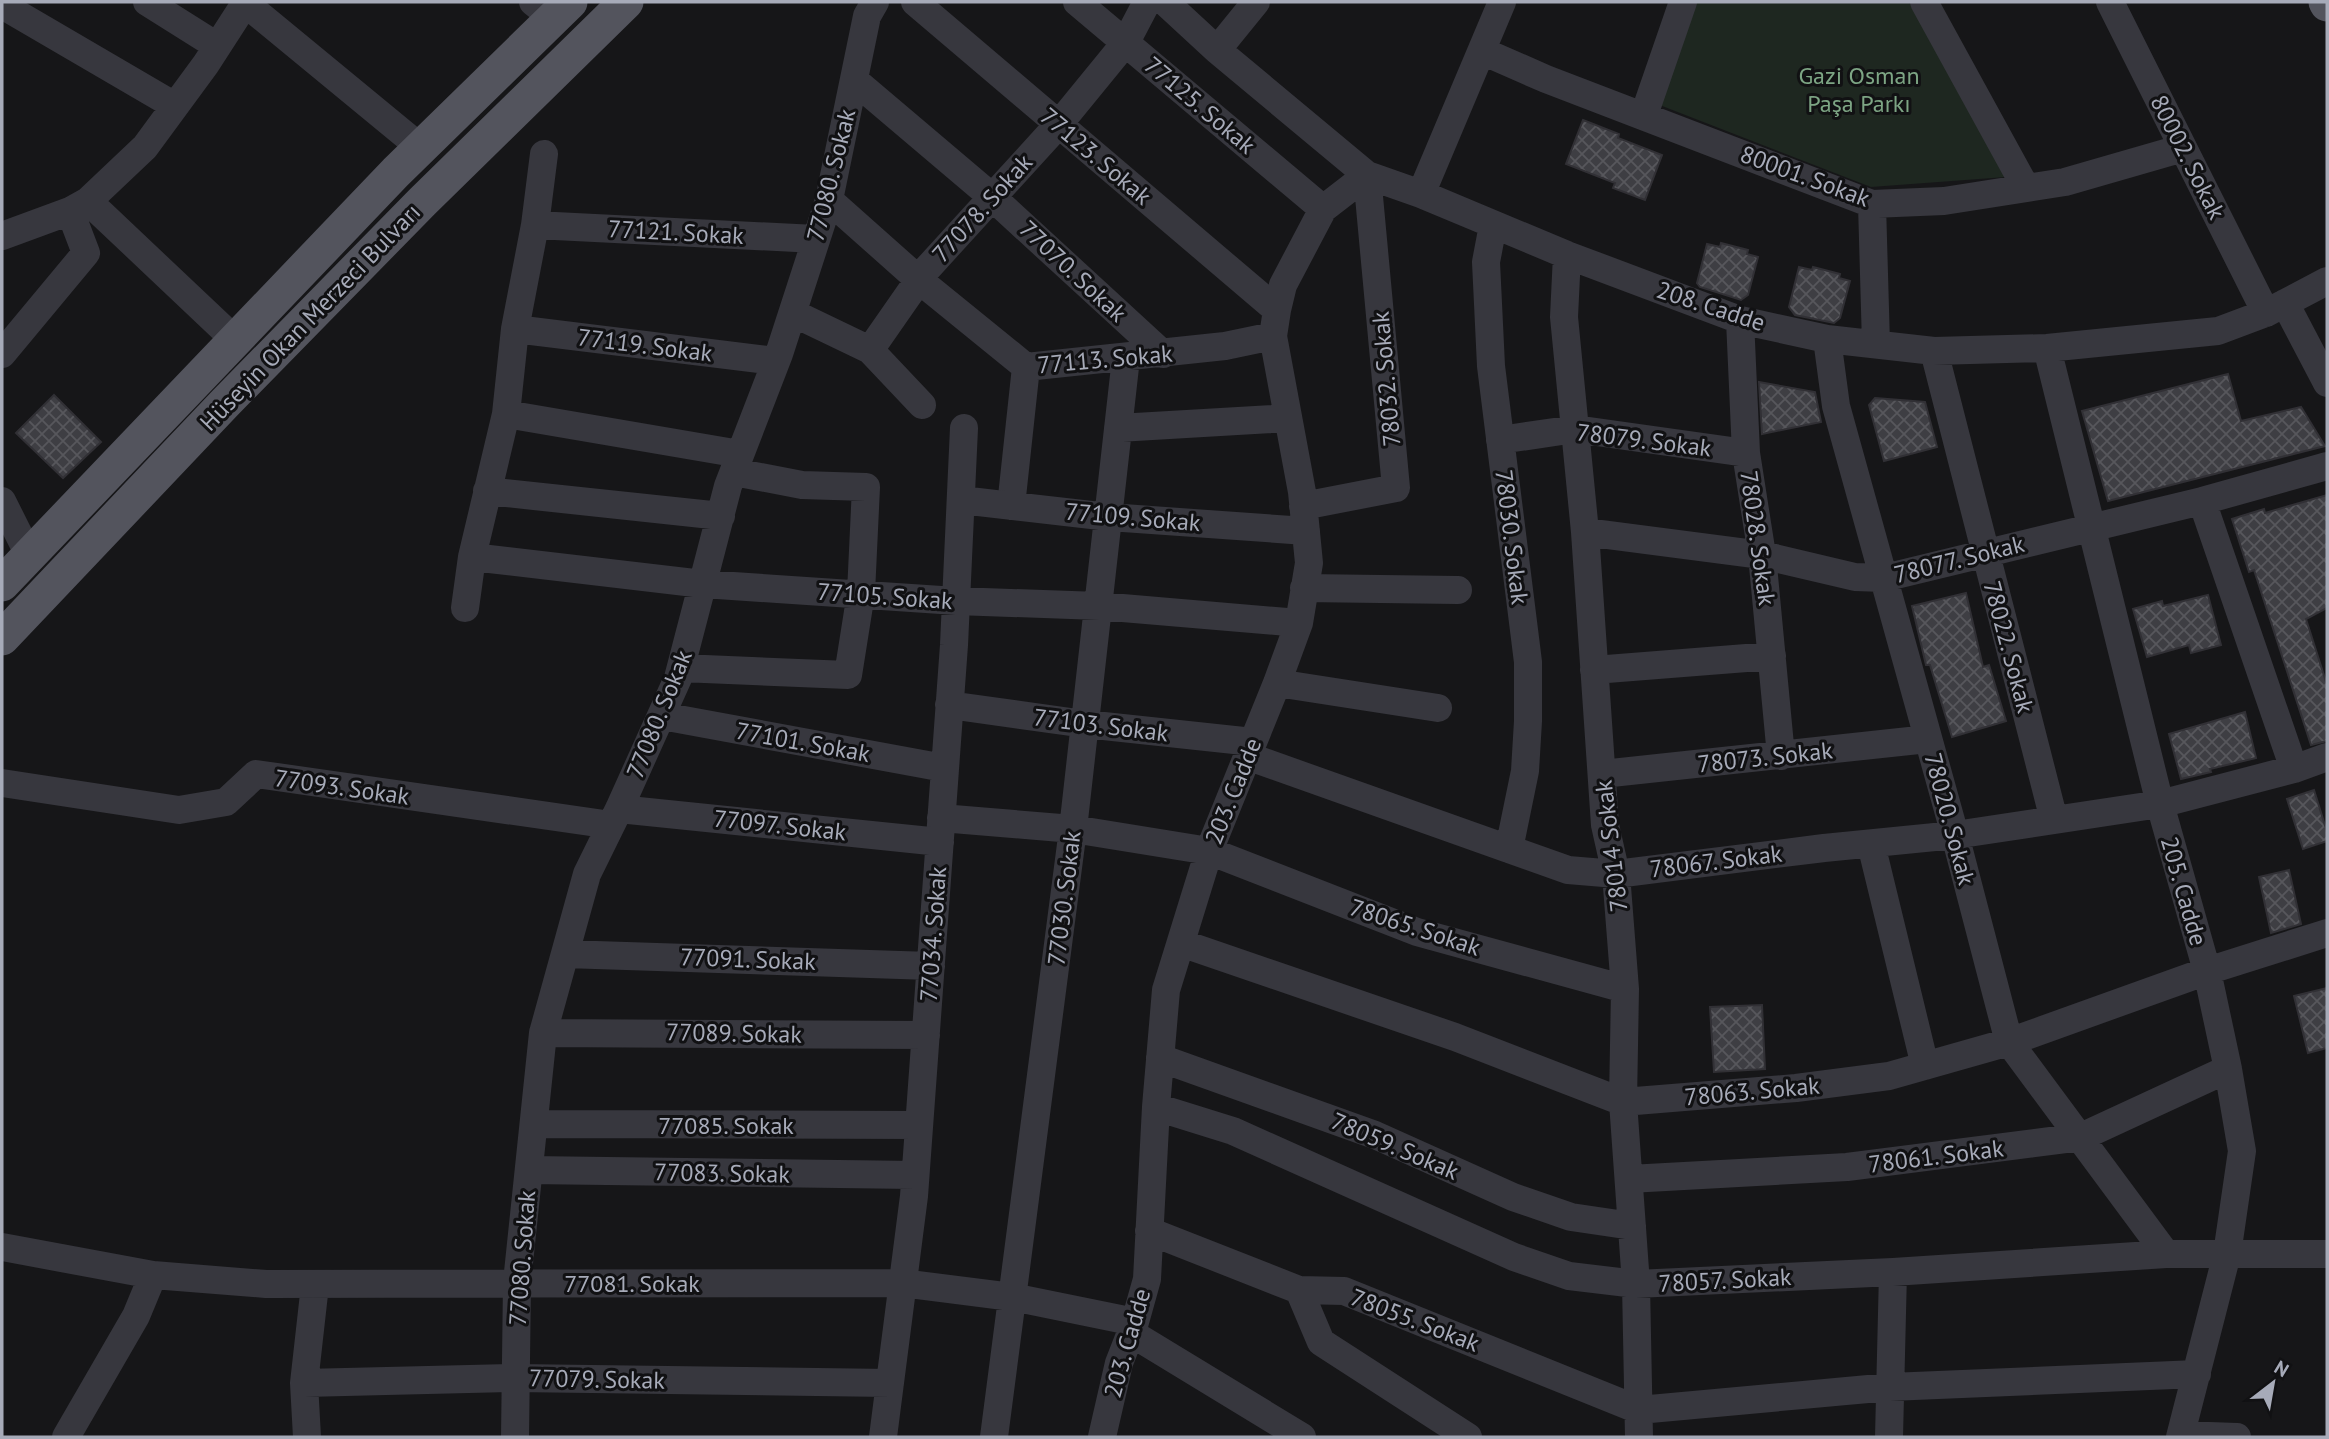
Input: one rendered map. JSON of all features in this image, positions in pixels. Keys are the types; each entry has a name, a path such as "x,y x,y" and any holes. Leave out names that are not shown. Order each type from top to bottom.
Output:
{"main road":[{"name":"Hüseyin Okan Merzeci Bulvarı","path":"2,638 225,403 403,221 626,2"},
{"name":"Hüseyin Okan Merzeci Bulvarı","path":"2,584 421,148 552,7"}],"street":[{"path":"147,2 218,46"},
{"path":"2,236 79,206 145,147 218,46 245,2 421,148"},
{"name":"77080. Sokak","path":"515,1437 517,1282 543,1032 587,874 662,716 681,668 720,516 793,313 829,200 867,16 875,2"},
{"name":"77123. Sokak","path":"915,2 1059,124 1275,323"},
{"name":"77125. Sokak","path":"1077,2 1323,209"},
{"name":"77078. Sokak","path":"870,350 919,279 1059,124 1126,42 1147,2"},
{"name":"208. Cadde","path":"1165,2 1217,50 1367,175 1740,320 1828,339 1934,351 2047,348 2218,331 2275,308 2327,281"},
{"path":"1217,50 1256,2"},
{"path":"1421,194 1502,2"},
{"path":"1644,115 1683,2"},
{"path":"1924,2 2026,188"},
{"name":"80002. Sokak","path":"2110,2 2183,148 2275,308 2327,383"},
{"path":"2,5 175,106"},
{"name":"80001. Sokak","path":"1482,51 1546,79 1872,204 1944,201 2065,182 2183,148"},
{"name":"77070. Sokak","path":"854,80 992,197 1163,354"},
{"path":"465,608 472,557 506,414 515,330 535,225 544,154"},
{"name":"203. Cadde","path":"1102,1437 1119,1363 1133,1328 1147,1279 1156,1107 1166,990 1209,851 1299,623 1309,563 1275,323 1283,285 1323,209 1367,175"},
{"name":"78032. Sokak","path":"1304,518 1396,488 1367,175"},
{"name":"77113. Sokak","path":"829,200 1026,367 1225,346 1275,323"},
{"path":"1872,204 1876,344"},
{"path":"79,206 235,340"},
{"path":"2,354 86,253 79,206"},
{"name":"77121. Sokak","path":"535,225 816,239"},
{"name":"78030. Sokak","path":"1493,225 1486,262 1491,366 1528,662 1525,771 1509,849"},
{"name":"78014 Sokak","path":"1567,255 1564,317 1585,532 1605,825 1616,874 1625,989 1623,1102 1636,1284 1639,1437"},
{"path":"793,313 870,350 922,405"},
{"name":"78028. Sokak","path":"1740,320 1746,453 1762,555 1781,756"},
{"name":"77119. Sokak","path":"515,330 776,361"},
{"name":"78020. Sokak","path":"1828,339 1836,406 1955,835 2008,1042 2166,1254"},
{"name":"205. Cadde","path":"2047,348 2160,804 2207,971 2242,1151 2227,1254 2181,1436"},
{"name":"78022. Sokak","path":"1934,351 2054,820"},
{"name":"77030. Sokak","path":"994,1437 1073,829 1126,358"},
{"path":"1011,506 1026,367"},
{"path":"506,414 737,463 802,485 866,486 861,593 848,675 681,668"},
{"path":"1118,428 1288,418"},
{"name":"77034. Sokak","path":"883,1437 915,1175 956,601 964,428"},
{"name":"78079. Sokak","path":"1500,440 1575,429 1746,453"},
{"name":"78077. Sokak","path":"1585,532 1762,555 1855,577 1884,578 2202,501 2327,466"},
{"path":"486,491 720,516"},
{"name":"77109. Sokak","path":"961,500 1108,517 1304,518"},
{"path":"2,501 29,555"},
{"path":"2202,501 2294,769"},
{"name":"77105. Sokak","path":"472,557 703,584 956,601 1099,607 1299,623"},
{"path":"1304,588 1458,590"},
{"path":"1594,670 1772,656"},
{"path":"1277,683 1438,708"},
{"name":"77103. Sokak","path":"949,705 1250,749"},
{"name":"77101. Sokak","path":"662,716 944,768"},
{"name":"78073. Sokak","path":"1602,774 1928,740"},
{"name":"78067. Sokak","path":"1250,749 1568,870 1616,874 1955,835 2160,804 2294,769 2327,757"},
{"name":"77093. Sokak","path":"2,783 179,810 226,803 256,774 615,817"},
{"name":"77097. Sokak","path":"615,817 940,830 1073,829 1209,851"},
{"path":"1871,844 1925,1066"},
{"name":"78065. Sokak","path":"1209,851 1417,932 1625,989"},
{"name":"78063. Sokak","path":"1181,943 1455,1037 1623,1102 1796,1088 1889,1076 2008,1042 2207,971 2327,933"},
{"name":"77091. Sokak","path":"565,954 931,966"},
{"name":"77089. Sokak","path":"543,1032 926,1035"},
{"name":"78059. Sokak","path":"1160,1058 1375,1135 1513,1197 1571,1217 1632,1226"},
{"name":"78061. Sokak","path":"1629,1180 1847,1167 2081,1137 2228,1069"},
{"name":"78057. Sokak","path":"1156,1107 1233,1131 1514,1257 1569,1276 1636,1284 1893,1272 2166,1254 2327,1254"},
{"name":"77085. Sokak","path":"534,1124 919,1125"},
{"name":"77083. Sokak","path":"529,1170 915,1175"},
{"name":"78055. Sokak","path":"1149,1231 1299,1290 1344,1291 1639,1409"},
{"name":"77081. Sokak","path":"2,1247 153,1275 266,1284 902,1283 1012,1297 1133,1328 1302,1437"},
{"path":"1889,1437 1893,1272"},
{"path":"66,1437 136,1316 153,1275"},
{"path":"307,1437 304,1383 314,1285"},
{"path":"1299,1290 1321,1342 1468,1437"},
{"path":"1639,1409 1890,1387 2197,1374"},
{"name":"77079. Sokak","path":"304,1383 515,1378 890,1383"},
{"path":"2181,1436 2237,1437"}],"green space":[{"name":"Gazi Osman Paşa Parkı","path":"1691,2 1909,2 2006,177 1871,187 1657,104"}],"building":[{"path":"1583,120 1619,134 1618,138 1662,155 1645,200 1613,188 1615,183 1566,164"},
{"path":"1721,243 1748,250 1747,254 1758,257 1748,295 1741,300 1700,287 1697,283 1707,244 1720,247"},
{"path":"1799,267 1812,270 1813,267 1840,274 1839,278 1850,281 1840,318 1834,323 1795,315 1789,307"},
{"path":"2228,374 2241,421 2301,407 2325,446 2108,501 2082,411"},
{"path":"1759,382 1815,392 1821,422 1762,434"},
{"path":"54,395 101,442 63,478 16,433"},
{"path":"1875,398 1925,402 1937,447 1884,461 1869,405"},
{"path":"2327,495 2327,608 2306,619 2327,685 2327,741 2311,745 2254,570 2249,572 2232,519 2264,509 2265,513"},
{"path":"1966,593 1983,667 1989,665 2006,721 1952,737 1930,665 1926,665 1912,606"},
{"path":"2208,595 2221,645 2191,653 2189,645 2147,657 2133,609 2162,601 2163,606"},
{"path":"2245,712 2256,758 2181,779 2169,734"},
{"path":"2314,790 2327,832 2327,841 2303,849 2287,799"},
{"path":"2289,870 2301,924 2271,933 2259,877"},
{"path":"2327,988 2327,1048 2308,1053 2294,996"},
{"path":"1762,1005 1765,1069 1714,1072 1710,1007"}]}
